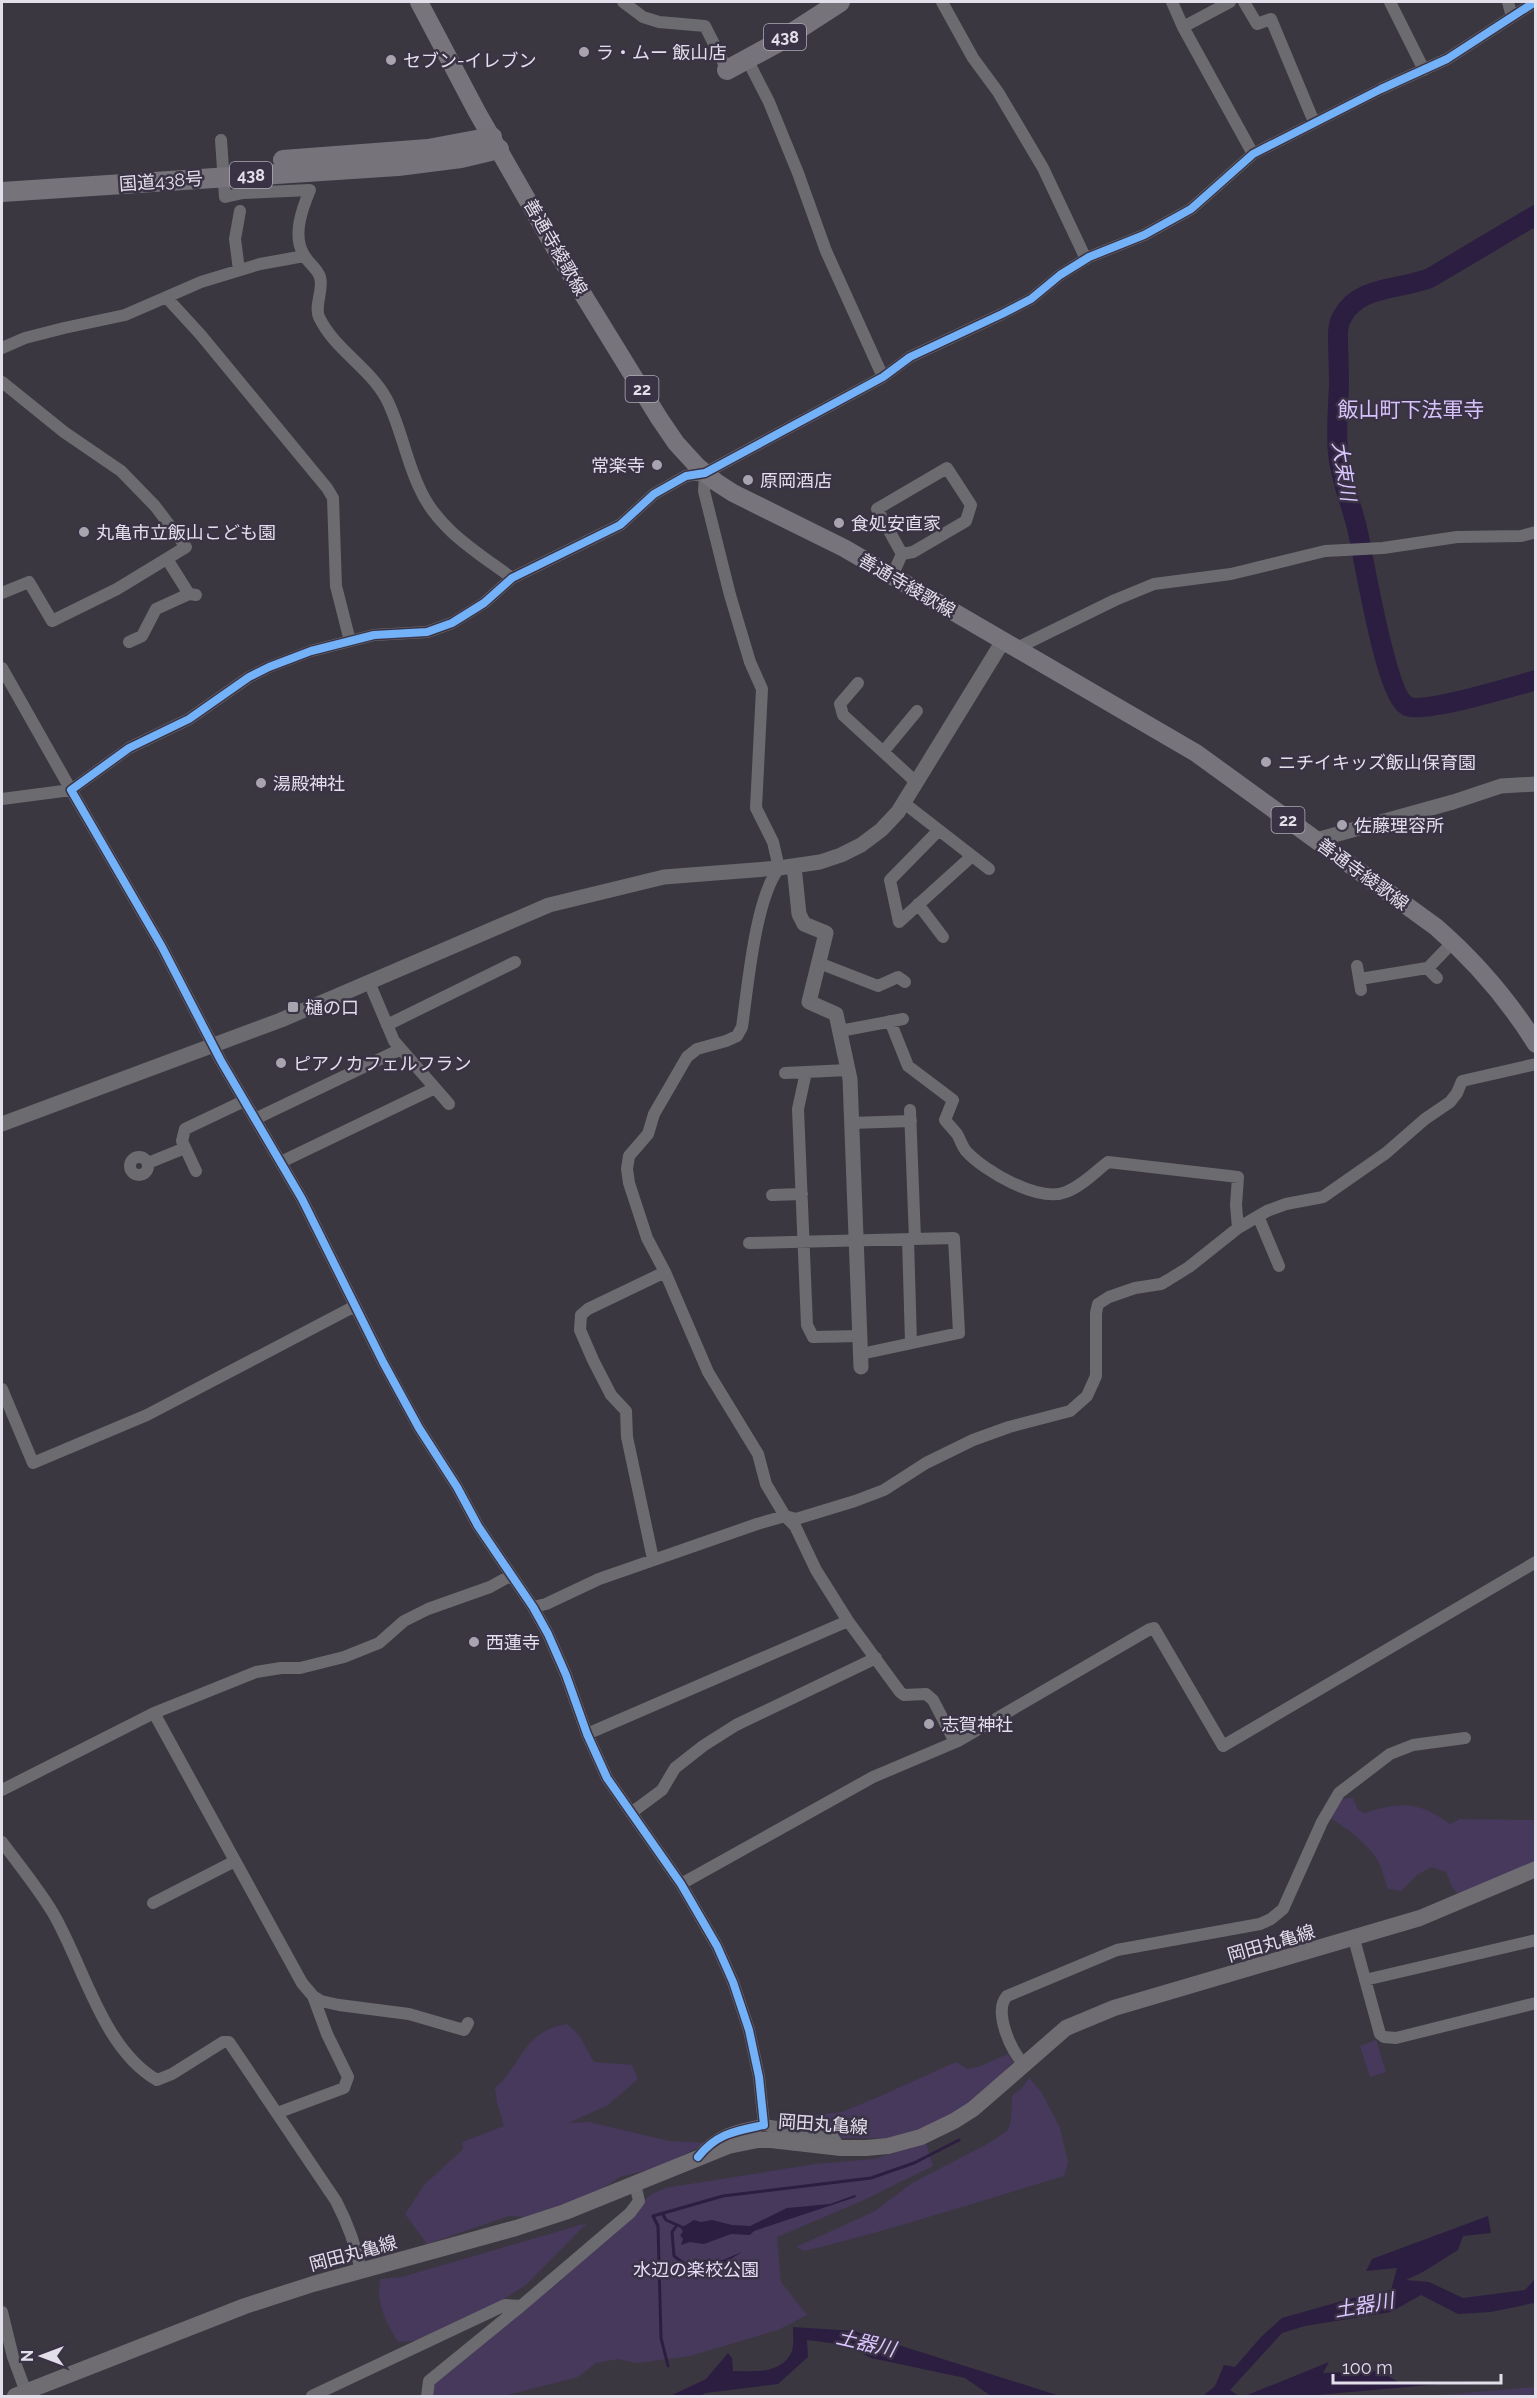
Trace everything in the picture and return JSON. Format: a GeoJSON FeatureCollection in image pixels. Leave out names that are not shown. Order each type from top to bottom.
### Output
{"type":"FeatureCollection","features":[{"type":"Feature","properties":{"kind":"highway","name":"438"},"geometry":{"type":"LineString","coordinates":[[727,70],[775,44],[840,2]]}},
{"type":"Feature","properties":{"kind":"highway","name":"国道438号"},"geometry":{"type":"LineString","coordinates":[[2,178],[398,166],[461,158],[495,143]]}},
{"type":"Feature","properties":{"kind":"highway","name":"国道438号"},"geometry":{"type":"LineString","coordinates":[[2,192],[222,171]]}},
{"type":"Feature","properties":{"kind":"main road","name":"善通寺綾歌線"},"geometry":{"type":"LineString","coordinates":[[419,2],[560,258],[659,418],[676,443],[705,473],[734,493],[844,548],[1196,753],[1436,927],[1497,988],[1536,1044]]}},
{"type":"Feature","properties":{"kind":"main road","name":"岡田丸亀線"},"geometry":{"type":"LineString","coordinates":[[20,2394],[245,2306],[565,2212],[728,2146],[758,2140],[835,2148],[888,2146],[933,2132],[973,2109],[1066,2028],[1114,2008],[1420,1918],[1536,1869]]}},
{"type":"Feature","properties":{"kind":"street"},"geometry":{"type":"LineString","coordinates":[[622,2],[643,17],[659,22],[705,26],[727,70]]}},
{"type":"Feature","properties":{"kind":"street"},"geometry":{"type":"LineString","coordinates":[[942,2],[973,58],[998,92],[1043,168],[1086,259]]}},
{"type":"Feature","properties":{"kind":"street"},"geometry":{"type":"LineString","coordinates":[[1172,2],[1183,27],[1253,154]]}},
{"type":"Feature","properties":{"kind":"street"},"geometry":{"type":"LineString","coordinates":[[1183,27],[1230,2]]}},
{"type":"Feature","properties":{"kind":"street"},"geometry":{"type":"LineString","coordinates":[[1244,2],[1257,24],[1271,19],[1314,122]]}},
{"type":"Feature","properties":{"kind":"street"},"geometry":{"type":"LineString","coordinates":[[1390,2],[1424,70]]}},
{"type":"Feature","properties":{"kind":"street"},"geometry":{"type":"LineString","coordinates":[[1508,2],[1512,17]]}},
{"type":"Feature","properties":{"kind":"street"},"geometry":{"type":"LineString","coordinates":[[2,799],[71,790],[129,748],[189,719],[249,677],[291,657],[374,635],[438,630],[468,614],[512,578],[620,525],[654,494],[686,476],[705,473],[883,377],[910,357],[1031,299],[1060,275],[1086,259],[1144,235],[1191,208],[1253,154],[1381,89],[1447,59],[1535,2]]}},
{"type":"Feature","properties":{"kind":"street"},"geometry":{"type":"LineString","coordinates":[[747,59],[769,102],[826,251],[883,377]]}},
{"type":"Feature","properties":{"kind":"street"},"geometry":{"type":"LineString","coordinates":[[221,140],[225,197],[243,193],[310,190],[300,221],[298,242],[304,256],[321,279],[317,315],[386,398],[419,490],[438,518],[462,543],[512,578]]}},
{"type":"Feature","properties":{"kind":"street"},"geometry":{"type":"LineString","coordinates":[[239,270],[235,239],[240,211]]}},
{"type":"Feature","properties":{"kind":"street"},"geometry":{"type":"LineString","coordinates":[[2,348],[25,338],[125,315],[239,270],[304,256]]}},
{"type":"Feature","properties":{"kind":"street"},"geometry":{"type":"LineString","coordinates":[[166,297],[200,333],[333,498],[336,586],[350,641]]}},
{"type":"Feature","properties":{"kind":"street"},"geometry":{"type":"LineString","coordinates":[[2,382],[64,432],[121,471],[155,506],[186,547],[117,589],[52,621],[29,582],[2,593]]}},
{"type":"Feature","properties":{"kind":"street"},"geometry":{"type":"LineString","coordinates":[[947,468],[971,505],[966,521],[913,552],[902,554],[877,509],[947,468]]}},
{"type":"Feature","properties":{"kind":"street"},"geometry":{"type":"LineString","coordinates":[[705,473],[704,491],[730,595],[750,662],[762,689],[756,808],[786,867],[804,924],[826,933],[809,1002],[836,1014],[848,1070],[851,1123],[856,1241],[860,1336],[861,1361],[912,1343],[959,1333],[954,1238],[856,1241],[749,1243]]}},
{"type":"Feature","properties":{"kind":"street"},"geometry":{"type":"LineString","coordinates":[[2,1124],[281,1020],[549,905],[664,877],[786,867],[841,855],[861,845],[881,830],[904,803],[1010,645],[1154,584],[1231,574],[1324,551],[1361,549],[1457,537],[1521,536],[1536,532]]}},
{"type":"Feature","properties":{"kind":"street"},"geometry":{"type":"LineString","coordinates":[[892,576],[902,554]]}},
{"type":"Feature","properties":{"kind":"street"},"geometry":{"type":"LineString","coordinates":[[129,642],[142,636],[156,609],[192,594],[167,559]]}},
{"type":"Feature","properties":{"kind":"street"},"geometry":{"type":"LineString","coordinates":[[2,668],[162,947],[213,1046],[323,1238],[355,1306],[419,1428],[510,1576],[533,1607],[566,1675],[587,1734],[607,1778],[681,1884],[717,1946],[734,1982],[749,2030],[759,2077],[765,2125]]}},
{"type":"Feature","properties":{"kind":"street"},"geometry":{"type":"LineString","coordinates":[[858,682],[840,704],[843,716],[917,783]]}},
{"type":"Feature","properties":{"kind":"street"},"geometry":{"type":"LineString","coordinates":[[883,752],[917,711]]}},
{"type":"Feature","properties":{"kind":"street"},"geometry":{"type":"LineString","coordinates":[[1316,840],[1501,786],[1536,784]]}},
{"type":"Feature","properties":{"kind":"street"},"geometry":{"type":"LineString","coordinates":[[904,803],[989,869]]}},
{"type":"Feature","properties":{"kind":"street"},"geometry":{"type":"LineString","coordinates":[[939,830],[890,880],[899,922],[972,856]]}},
{"type":"Feature","properties":{"kind":"street"},"geometry":{"type":"LineString","coordinates":[[786,867],[771,878],[758,927],[742,1027],[737,1036],[697,1049],[687,1057],[654,1114],[648,1134],[629,1156],[627,1169],[634,1202],[646,1238],[665,1272],[708,1372],[758,1454],[766,1484],[785,1516],[795,1526],[816,1570],[848,1621],[900,1692],[904,1695],[926,1694],[933,1700],[955,1742]]}},
{"type":"Feature","properties":{"kind":"street"},"geometry":{"type":"LineString","coordinates":[[918,904],[943,937]]}},
{"type":"Feature","properties":{"kind":"street"},"geometry":{"type":"LineString","coordinates":[[1357,966],[1360,985],[1427,969],[1453,942]]}},
{"type":"Feature","properties":{"kind":"street"},"geometry":{"type":"LineString","coordinates":[[387,1025],[515,962]]}},
{"type":"Feature","properties":{"kind":"street"},"geometry":{"type":"LineString","coordinates":[[819,963],[878,986],[898,978],[905,982]]}},
{"type":"Feature","properties":{"kind":"street"},"geometry":{"type":"LineString","coordinates":[[1427,969],[1437,978]]}},
{"type":"Feature","properties":{"kind":"street"},"geometry":{"type":"LineString","coordinates":[[369,981],[394,1041],[449,1104]]}},
{"type":"Feature","properties":{"kind":"street"},"geometry":{"type":"LineString","coordinates":[[840,1031],[903,1019]]}},
{"type":"Feature","properties":{"kind":"street"},"geometry":{"type":"LineString","coordinates":[[890,1021],[908,1066],[953,1101],[945,1120],[958,1135],[976,1165],[1019,1191],[1043,1194],[1065,1193],[1108,1161],[1123,1168],[1174,1174],[1239,1172],[1236,1205],[1238,1228]]}},
{"type":"Feature","properties":{"kind":"street"},"geometry":{"type":"LineString","coordinates":[[255,1119],[401,1049]]}},
{"type":"Feature","properties":{"kind":"street"},"geometry":{"type":"LineString","coordinates":[[533,1607],[546,1604],[599,1578],[653,1559],[785,1516],[796,1519],[855,1501],[884,1490],[926,1463],[973,1440],[1009,1427],[1070,1411],[1087,1396],[1096,1376],[1095,1313],[1098,1304],[1109,1297],[1135,1288],[1161,1284],[1189,1267],[1238,1228],[1258,1216],[1286,1204],[1323,1197],[1386,1154],[1425,1119],[1450,1102],[1462,1081],[1536,1064]]}},
{"type":"Feature","properties":{"kind":"street"},"geometry":{"type":"LineString","coordinates":[[785,1073],[848,1070]]}},
{"type":"Feature","properties":{"kind":"street"},"geometry":{"type":"LineString","coordinates":[[806,1072],[798,1109],[807,1325],[813,1338],[860,1336]]}},
{"type":"Feature","properties":{"kind":"street"},"geometry":{"type":"LineString","coordinates":[[280,1162],[435,1088]]}},
{"type":"Feature","properties":{"kind":"street"},"geometry":{"type":"LineString","coordinates":[[196,1171],[182,1141],[185,1129],[244,1101]]}},
{"type":"Feature","properties":{"kind":"street"},"geometry":{"type":"LineString","coordinates":[[851,1123],[911,1115],[912,1343]]}},
{"type":"Feature","properties":{"kind":"street"},"geometry":{"type":"LineString","coordinates":[[148,1163],[185,1148]]}},
{"type":"Feature","properties":{"kind":"street"},"geometry":{"type":"LineString","coordinates":[[772,1195],[802,1194]]}},
{"type":"Feature","properties":{"kind":"street"},"geometry":{"type":"LineString","coordinates":[[1258,1216],[1279,1266]]}},
{"type":"Feature","properties":{"kind":"street"},"geometry":{"type":"LineString","coordinates":[[653,1559],[627,1437],[626,1411],[611,1395],[580,1330],[581,1315],[588,1309],[665,1272]]}},
{"type":"Feature","properties":{"kind":"street"},"geometry":{"type":"LineString","coordinates":[[2,1389],[33,1463],[147,1415],[355,1306]]}},
{"type":"Feature","properties":{"kind":"street"},"geometry":{"type":"LineString","coordinates":[[681,1884],[873,1777],[955,1742],[1154,1628],[1223,1746],[1536,1562]]}},
{"type":"Feature","properties":{"kind":"street"},"geometry":{"type":"LineString","coordinates":[[2,1790],[154,1713],[256,1672],[300,1668],[344,1657],[379,1643],[404,1621],[428,1609],[490,1587],[510,1576]]}},
{"type":"Feature","properties":{"kind":"street"},"geometry":{"type":"LineString","coordinates":[[587,1734],[848,1621]]}},
{"type":"Feature","properties":{"kind":"street"},"geometry":{"type":"LineString","coordinates":[[631,1813],[662,1790],[675,1768],[720,1735],[748,1718],[876,1658]]}},
{"type":"Feature","properties":{"kind":"street"},"geometry":{"type":"LineString","coordinates":[[154,1713],[303,1983],[313,1996],[327,2034],[348,2077],[344,2088],[277,2113]]}},
{"type":"Feature","properties":{"kind":"street"},"geometry":{"type":"LineString","coordinates":[[1025,2065],[1016,2056],[1003,2025],[1002,2000],[1006,1996],[1118,1950],[1260,1924],[1271,1919],[1283,1909],[1322,1822],[1339,1793],[1390,1755],[1413,1745],[1465,1737]]}},
{"type":"Feature","properties":{"kind":"street"},"geometry":{"type":"LineString","coordinates":[[2,1842],[53,1914],[119,2044],[142,2071],[157,2080],[223,2042],[229,2042],[340,2208],[356,2245],[361,2271]]}},
{"type":"Feature","properties":{"kind":"street"},"geometry":{"type":"LineString","coordinates":[[153,1903],[235,1861]]}},
{"type":"Feature","properties":{"kind":"street"},"geometry":{"type":"LineString","coordinates":[[1354,1939],[1380,2034],[1384,2037],[1396,2038],[1536,2003]]}},
{"type":"Feature","properties":{"kind":"street"},"geometry":{"type":"LineString","coordinates":[[1365,1980],[1536,1940]]}},
{"type":"Feature","properties":{"kind":"street"},"geometry":{"type":"LineString","coordinates":[[313,1996],[321,2001],[339,2005],[409,2014],[464,2030],[468,2023]]}},
{"type":"Feature","properties":{"kind":"street"},"geometry":{"type":"LineString","coordinates":[[698,2157],[711,2142],[732,2132],[765,2125],[832,2136],[836,2142],[835,2148]]}},
{"type":"Feature","properties":{"kind":"street"},"geometry":{"type":"LineString","coordinates":[[427,2397],[429,2381],[630,2213],[639,2201],[635,2184]]}},
{"type":"Feature","properties":{"kind":"street"},"geometry":{"type":"LineString","coordinates":[[312,2397],[505,2305],[521,2306]]}},
{"type":"Feature","properties":{"kind":"street"},"geometry":{"type":"LineString","coordinates":[[2,2312],[20,2394]]}},
{"type":"Feature","properties":{"kind":"green space"},"geometry":{"type":"Polygon","coordinates":[[[1353,1798],[1358,1810],[1364,1813],[1408,1805],[1428,1811],[1450,1824],[1460,1819],[1535,1820],[1535,1864],[1457,1893],[1446,1872],[1431,1867],[1417,1875],[1401,1891],[1388,1889],[1380,1865],[1367,1846],[1354,1834],[1326,1816],[1337,1799],[1353,1798]]]}},
{"type":"Feature","properties":{"kind":"green space"},"geometry":{"type":"Polygon","coordinates":[[[567,2024],[579,2035],[594,2062],[632,2065],[638,2079],[608,2105],[568,2123],[589,2122],[669,2141],[707,2143],[659,2167],[620,2177],[589,2197],[527,2217],[509,2216],[427,2244],[405,2214],[424,2185],[463,2149],[462,2142],[504,2126],[495,2088],[532,2041],[552,2028],[567,2024]]]}},
{"type":"Feature","properties":{"kind":"green space"},"geometry":{"type":"Polygon","coordinates":[[[1376,2040],[1386,2072],[1370,2077],[1360,2046],[1376,2040]]]}},
{"type":"Feature","properties":{"kind":"green space"},"geometry":{"type":"Polygon","coordinates":[[[1008,2054],[1013,2062],[978,2099],[935,2128],[897,2138],[825,2138],[794,2126],[805,2123],[815,2115],[842,2112],[956,2062],[967,2069],[978,2067],[1008,2054]]]}},
{"type":"Feature","properties":{"kind":"green space"},"geometry":{"type":"Polygon","coordinates":[[[1029,2078],[1042,2093],[1060,2128],[1068,2162],[1064,2176],[837,2243],[804,2251],[796,2247],[875,2211],[912,2183],[989,2143],[1008,2130],[1011,2120],[1012,2096],[1029,2078]]]}},
{"type":"Feature","properties":{"kind":"green space","name":"水辺の楽校公園"},"geometry":{"type":"Polygon","coordinates":[[[926,2143],[933,2166],[862,2201],[777,2237],[781,2282],[807,2315],[778,2330],[690,2356],[637,2363],[618,2359],[596,2363],[578,2377],[503,2396],[429,2396],[430,2383],[652,2194],[665,2188],[815,2164],[874,2159],[926,2143]]]}},
{"type":"Feature","properties":{"kind":"green space"},"geometry":{"type":"Polygon","coordinates":[[[587,2223],[526,2285],[488,2309],[429,2340],[398,2342],[383,2312],[379,2296],[380,2279],[402,2277],[587,2223]]]}},
{"type":"Feature","properties":{"kind":"green space"},"geometry":{"type":"Polygon","coordinates":[[[1535,2387],[1535,2396],[1428,2396],[1535,2387]]]}},
{"type":"Feature","properties":{"kind":"water"},"geometry":{"type":"Polygon","coordinates":[[[855,2195],[856,2197],[754,2231],[750,2235],[731,2234],[704,2244],[690,2242],[681,2245],[683,2239],[680,2235],[683,2232],[681,2228],[694,2220],[701,2222],[712,2220],[732,2225],[750,2226],[787,2208],[830,2204],[855,2195]]]}},
{"type":"Feature","properties":{"kind":"water","name":"土器川"},"geometry":{"type":"Polygon","coordinates":[[[1488,2216],[1491,2233],[1463,2236],[1458,2250],[1406,2280],[1429,2282],[1463,2298],[1525,2290],[1535,2279],[1534,2303],[1491,2312],[1458,2314],[1421,2295],[1391,2312],[1305,2326],[1282,2333],[1230,2390],[1239,2396],[1203,2396],[1215,2386],[1224,2365],[1235,2367],[1261,2337],[1282,2318],[1391,2290],[1397,2268],[1366,2271],[1372,2259],[1488,2216]]]}},
{"type":"Feature","properties":{"kind":"water"},"geometry":{"type":"Polygon","coordinates":[[[742,2252],[710,2272],[697,2275],[688,2269],[691,2263],[700,2260],[723,2260],[742,2252]]]}},
{"type":"Feature","properties":{"kind":"water","name":"土器川"},"geometry":{"type":"Polygon","coordinates":[[[793,2327],[854,2331],[1060,2396],[991,2396],[965,2378],[871,2358],[846,2345],[807,2340],[808,2357],[778,2384],[706,2393],[700,2396],[670,2396],[706,2379],[728,2353],[732,2358],[733,2371],[758,2371],[774,2368],[787,2359],[792,2351],[793,2327]]]}},
{"type":"Feature","properties":{"kind":"water"},"geometry":{"type":"Polygon","coordinates":[[[1329,2362],[1323,2373],[1380,2371],[1398,2382],[1474,2381],[1306,2396],[1245,2396],[1329,2362]]]}},
{"type":"Feature","properties":{"kind":"waterway","name":"大束川"},"geometry":{"type":"LineString","coordinates":[[1536,215],[1430,278],[1369,294],[1349,307],[1339,323],[1338,330],[1337,436],[1341,472],[1357,528],[1383,652],[1399,696],[1407,706],[1449,703],[1536,680]]}},
{"type":"Feature","properties":{"kind":"waterway"},"geometry":{"type":"LineString","coordinates":[[668,2366],[661,2338],[658,2226],[653,2216],[723,2196],[871,2178],[914,2163],[959,2140]]}},
{"type":"Feature","properties":{"kind":"waterway"},"geometry":{"type":"LineString","coordinates":[[662,2213],[666,2220],[684,2228]]}},
{"type":"Feature","properties":{"kind":"waterway"},"geometry":{"type":"LineString","coordinates":[[677,2225],[672,2232],[674,2256],[690,2268]]}},
{"type":"Feature","properties":{"kind":"cycle path"},"geometry":{"type":"LineString","coordinates":[[698,2157],[712,2143],[728,2134],[764,2125],[759,2077],[749,2030],[733,1982],[717,1946],[681,1884],[607,1778],[587,1734],[566,1675],[548,1634],[533,1607],[478,1526],[457,1487],[419,1428],[383,1362],[302,1199],[221,1061],[162,947],[71,790],[129,748],[189,719],[249,677],[269,667],[311,651],[374,635],[427,632],[452,623],[484,603],[512,578],[620,525],[654,494],[686,476],[705,473],[883,377],[910,357],[1031,299],[1060,275],[1089,257],[1144,235],[1191,209],[1253,154],[1381,89],[1447,59],[1535,2]]}},
{"type":"Feature","properties":{"kind":"place","name":"ラ・ムー 飯山店"},"geometry":{"type":"Point","coordinates":[584,52]}},
{"type":"Feature","properties":{"kind":"place","name":"セブン-イレブン"},"geometry":{"type":"Point","coordinates":[391,60]}},
{"type":"Feature","properties":{"kind":"place","name":"常楽寺"},"geometry":{"type":"Point","coordinates":[657,465]}},
{"type":"Feature","properties":{"kind":"place","name":"原岡酒店"},"geometry":{"type":"Point","coordinates":[748,480]}},
{"type":"Feature","properties":{"kind":"place","name":"食処安直家"},"geometry":{"type":"Point","coordinates":[839,523]}},
{"type":"Feature","properties":{"kind":"place","name":"丸亀市立飯山こども園"},"geometry":{"type":"Point","coordinates":[84,532]}},
{"type":"Feature","properties":{"kind":"place","name":"ニチイキッズ飯山保育園"},"geometry":{"type":"Point","coordinates":[1266,762]}},
{"type":"Feature","properties":{"kind":"place","name":"湯殿神社"},"geometry":{"type":"Point","coordinates":[261,783]}},
{"type":"Feature","properties":{"kind":"place","name":"佐藤理容所"},"geometry":{"type":"Point","coordinates":[1342,825]}},
{"type":"Feature","properties":{"kind":"place","name":"樋の口"},"geometry":{"type":"Point","coordinates":[293,1007]}},
{"type":"Feature","properties":{"kind":"place","name":"ピアノカフェルフラン"},"geometry":{"type":"Point","coordinates":[281,1063]}},
{"type":"Feature","properties":{"kind":"place","name":"西蓮寺"},"geometry":{"type":"Point","coordinates":[474,1642]}},
{"type":"Feature","properties":{"kind":"place","name":"志賀神社"},"geometry":{"type":"Point","coordinates":[929,1724]}},
{"type":"Feature","properties":{"kind":"district","name":"飯山町下法軍寺"},"geometry":{"type":"Point","coordinates":[1411,409]}}]}
